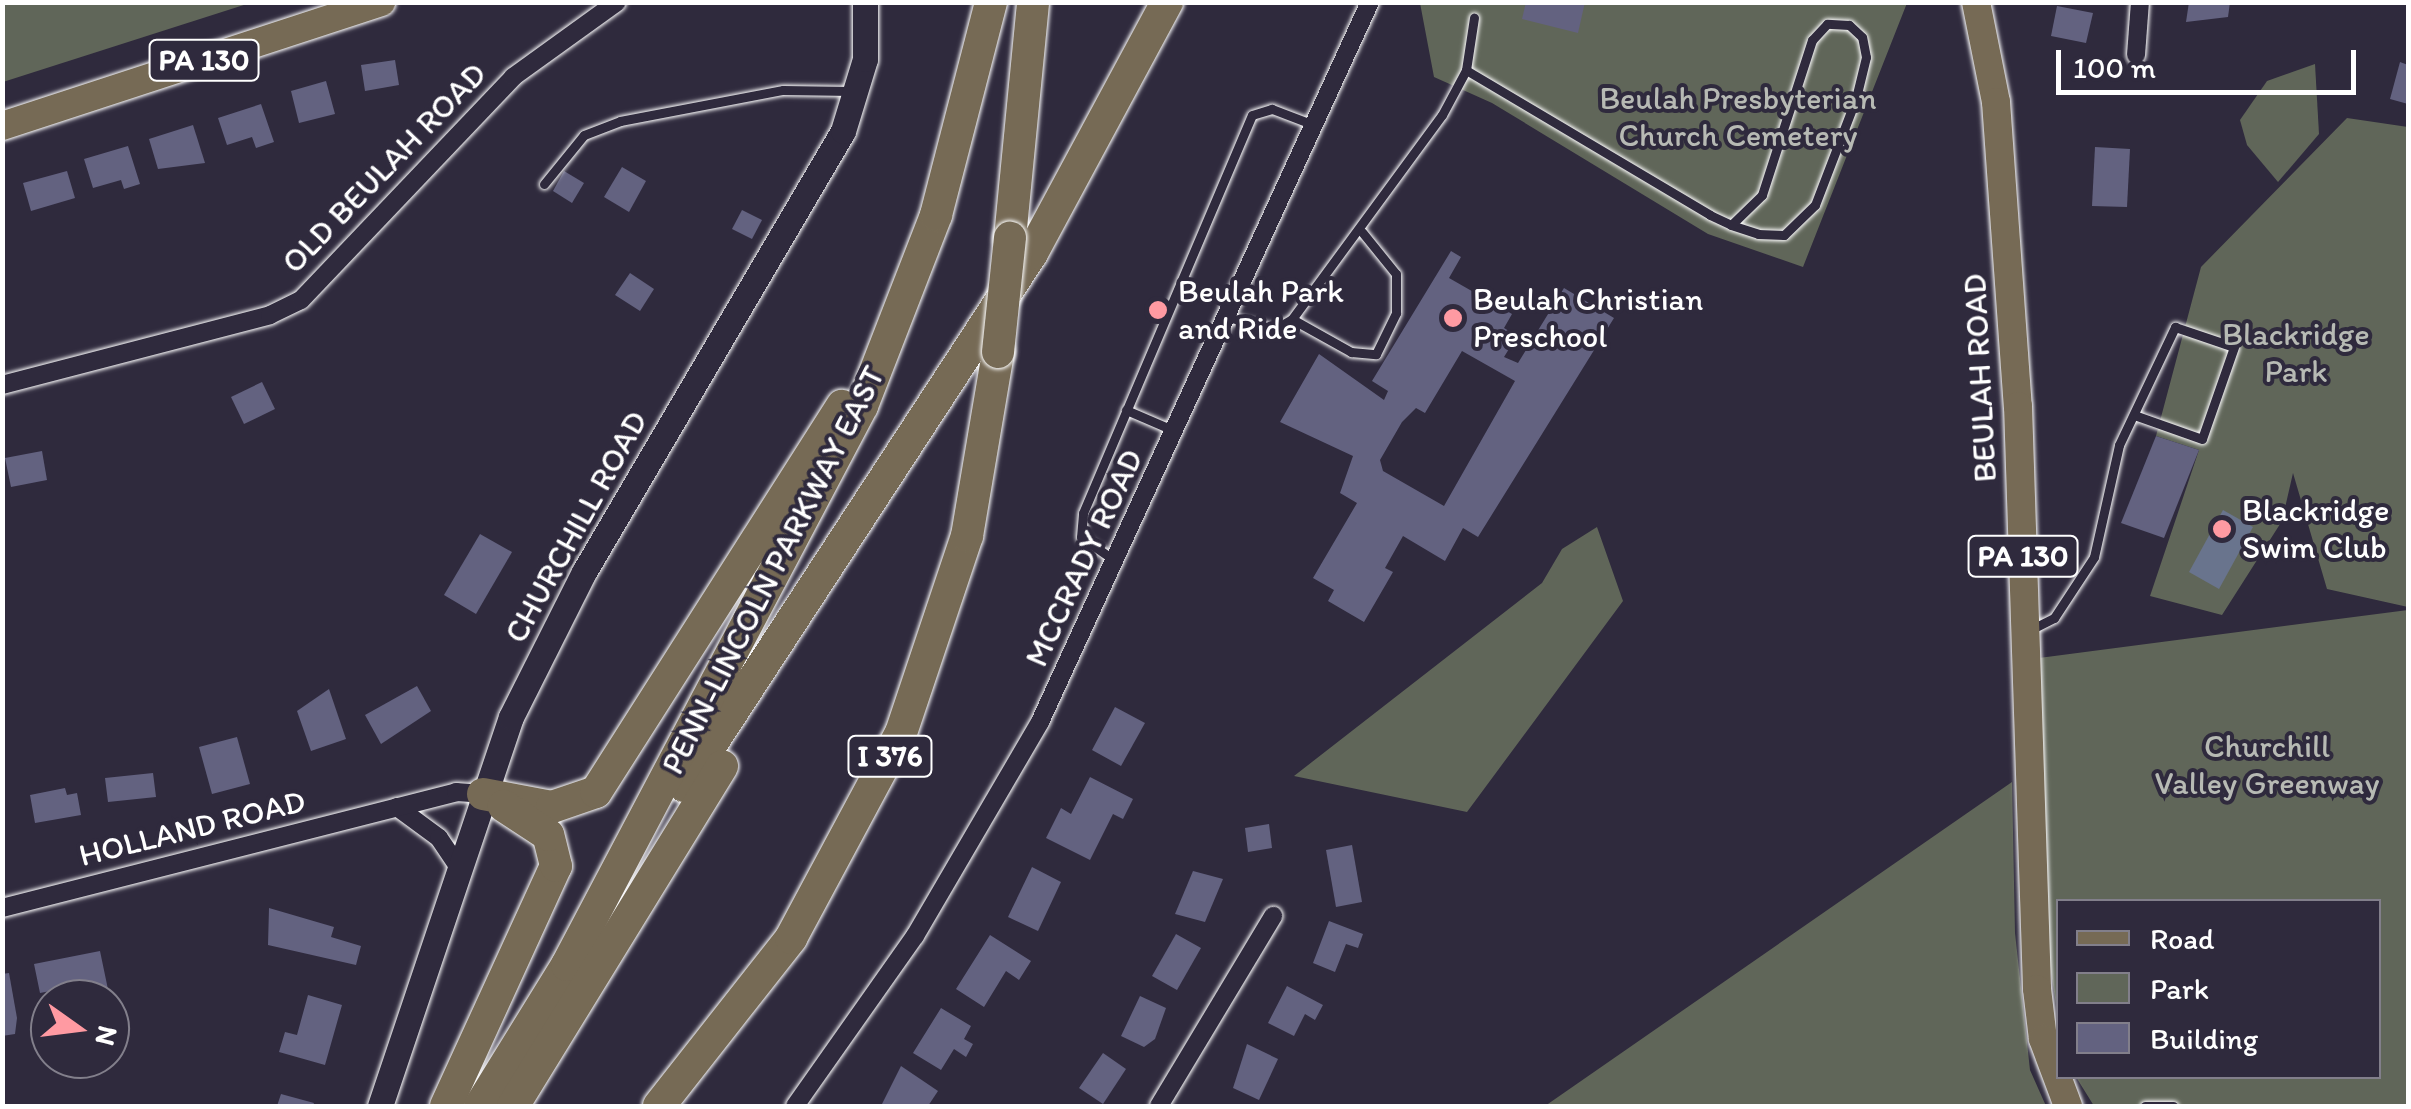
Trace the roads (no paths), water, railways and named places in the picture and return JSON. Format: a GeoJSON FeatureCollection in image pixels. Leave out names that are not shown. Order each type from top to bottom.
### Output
{"type":"FeatureCollection","features":[{"type":"Feature","properties":{"kind":"highway","name":"PENN-LINCOLN PARKWAY EAST"},"geometry":{"type":"LineString","coordinates":[[480,1106],[567,965],[837,458],[901,314],[952,165],[992,2]]}},
{"type":"Feature","properties":{"kind":"highway","name":"I 376"},"geometry":{"type":"LineString","coordinates":[[659,1106],[791,938],[901,733],[967,536],[998,352],[1033,2]]}},
{"type":"Feature","properties":{"kind":"highway"},"geometry":{"type":"LineString","coordinates":[[513,1106],[907,452],[1032,253],[1166,2]]}},
{"type":"Feature","properties":{"kind":"highway"},"geometry":{"type":"LineString","coordinates":[[483,794],[552,807],[596,792],[901,314]]}},
{"type":"Feature","properties":{"kind":"highway"},"geometry":{"type":"LineString","coordinates":[[567,965],[907,452]]}},
{"type":"Feature","properties":{"kind":"highway"},"geometry":{"type":"LineString","coordinates":[[446,1106],[556,866],[548,835],[483,794]]}},
{"type":"Feature","properties":{"kind":"main road","name":"PA 130"},"geometry":{"type":"LineString","coordinates":[[2,126],[382,2]]}},
{"type":"Feature","properties":{"kind":"main road","name":"BEULAH ROAD"},"geometry":{"type":"LineString","coordinates":[[1976,2],[2005,197],[2026,632],[2036,989],[2042,1039],[2056,1075]]}},
{"type":"Feature","properties":{"kind":"main road","name":"BEULAH ROAD"},"geometry":{"type":"LineString","coordinates":[[2058,1079],[2068,1106]]}},
{"type":"Feature","properties":{"kind":"street","name":"OLD BEULAH ROAD"},"geometry":{"type":"LineString","coordinates":[[2,385],[270,315],[301,300],[513,76],[617,2]]}},
{"type":"Feature","properties":{"kind":"street","name":"MCCRADY ROAD"},"geometry":{"type":"LineString","coordinates":[[795,1106],[976,837],[1116,561],[1370,2]]}},
{"type":"Feature","properties":{"kind":"street"},"geometry":{"type":"LineString","coordinates":[[2136,55],[2140,2]]}},
{"type":"Feature","properties":{"kind":"street","name":"CHURCHILL ROAD"},"geometry":{"type":"LineString","coordinates":[[380,1106],[483,794],[554,626],[830,154],[857,92],[867,5]]}},
{"type":"Feature","properties":{"kind":"street","name":"HOLLAND ROAD"},"geometry":{"type":"LineString","coordinates":[[2,908],[456,792],[483,794]]}},
{"type":"Feature","properties":{"kind":"street"},"geometry":{"type":"LineString","coordinates":[[397,807],[439,838],[460,870]]}},
{"type":"Feature","properties":{"kind":"street"},"geometry":{"type":"LineString","coordinates":[[1159,1106],[1273,916]]}},
{"type":"Feature","properties":{"kind":"lane"},"geometry":{"type":"LineString","coordinates":[[1227,317],[1275,329],[1292,318],[1362,232],[1466,70],[1474,18]]}},
{"type":"Feature","properties":{"kind":"lane"},"geometry":{"type":"LineString","coordinates":[[1466,70],[1732,225],[1784,235],[1814,205],[1866,57],[1862,37],[1849,25],[1827,24],[1812,40],[1762,195],[1732,225]]}},
{"type":"Feature","properties":{"kind":"lane"},"geometry":{"type":"LineString","coordinates":[[544,184],[584,136],[620,120],[783,90],[857,92]]}},
{"type":"Feature","properties":{"kind":"lane"},"geometry":{"type":"LineString","coordinates":[[1116,561],[1081,537],[1082,513],[1252,115],[1272,109],[1314,125]]}},
{"type":"Feature","properties":{"kind":"lane"},"geometry":{"type":"LineString","coordinates":[[1292,318],[1351,352],[1376,354],[1396,312],[1396,274],[1362,232]]}},
{"type":"Feature","properties":{"kind":"lane"},"geometry":{"type":"LineString","coordinates":[[2026,632],[2054,618],[2077,590],[2106,516],[2119,444],[2137,416],[2175,326],[2234,348],[2202,439],[2137,416]]}},
{"type":"Feature","properties":{"kind":"lane"},"geometry":{"type":"LineString","coordinates":[[1126,410],[1176,431]]}},
{"type":"Feature","properties":{"kind":"lane"},"geometry":{"type":"LineString","coordinates":[[2145,1106],[2172,1106]]}},
{"type":"Feature","properties":{"kind":"water"},"geometry":{"type":"Polygon","coordinates":[[[2223,510],[2253,527],[2219,589],[2189,572],[2223,510]]]}},
{"type":"Feature","properties":{"kind":"place","name":"Beulah Park and Ride"},"geometry":{"type":"Point","coordinates":[1158,310]}},
{"type":"Feature","properties":{"kind":"place","name":"Beulah Christian Preschool"},"geometry":{"type":"Point","coordinates":[1453,318]}},
{"type":"Feature","properties":{"kind":"place","name":"Blackridge Swim Club"},"geometry":{"type":"Point","coordinates":[2222,529]}},
{"type":"Feature","properties":{"kind":"park label","name":"Beulah Presbyterian Church Cemetery"},"geometry":{"type":"Point","coordinates":[1738,118]}},
{"type":"Feature","properties":{"kind":"park label","name":"Blackridge Park"},"geometry":{"type":"Point","coordinates":[2296,354]}},
{"type":"Feature","properties":{"kind":"park label","name":"Churchill Valley Greenway"},"geometry":{"type":"Point","coordinates":[2267,766]}}]}
